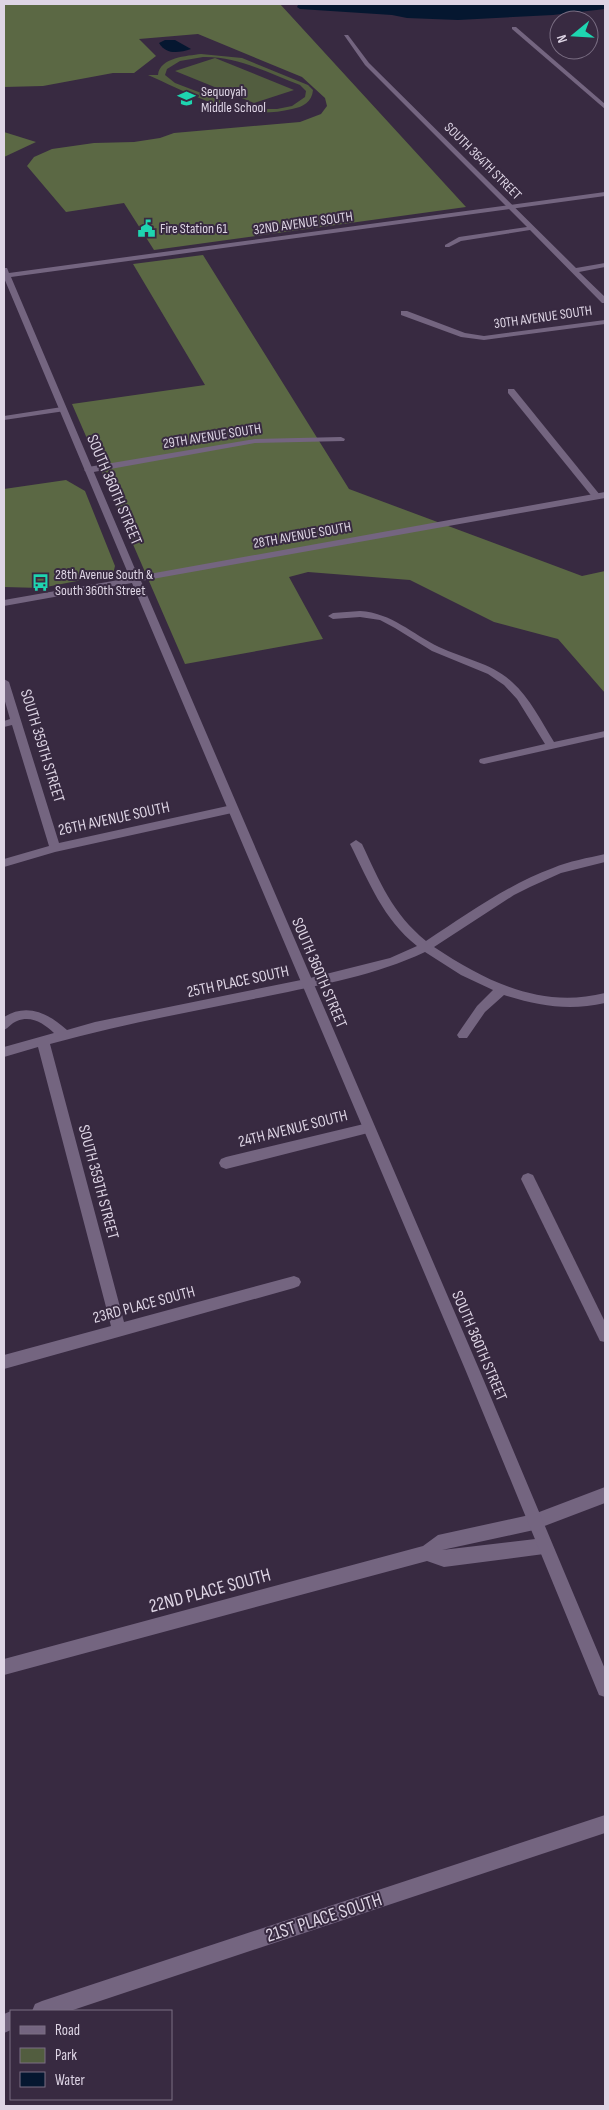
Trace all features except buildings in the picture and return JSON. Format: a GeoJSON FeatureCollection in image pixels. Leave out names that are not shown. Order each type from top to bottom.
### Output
{"type":"FeatureCollection","features":[{"type":"Feature","properties":{"kind":"street"},"geometry":{"type":"LineString","coordinates":[[514,28],[605,107]]}},
{"type":"Feature","properties":{"kind":"street","name":"SOUTH 364TH STREET"},"geometry":{"type":"LineString","coordinates":[[346,36],[367,64],[576,270],[605,301]]}},
{"type":"Feature","properties":{"kind":"street","name":"32ND AVENUE SOUTH"},"geometry":{"type":"LineString","coordinates":[[5,274],[605,194]]}},
{"type":"Feature","properties":{"kind":"street"},"geometry":{"type":"LineString","coordinates":[[447,246],[459,239],[533,228]]}},
{"type":"Feature","properties":{"kind":"street"},"geometry":{"type":"LineString","coordinates":[[576,270],[605,265]]}},
{"type":"Feature","properties":{"kind":"street","name":"SOUTH 360TH STREET"},"geometry":{"type":"LineString","coordinates":[[5,274],[306,984],[468,1360],[605,1689]]}},
{"type":"Feature","properties":{"kind":"street","name":"30TH AVENUE SOUTH"},"geometry":{"type":"LineString","coordinates":[[404,313],[464,335],[484,338],[605,322]]}},
{"type":"Feature","properties":{"kind":"street"},"geometry":{"type":"LineString","coordinates":[[511,391],[601,496]]}},
{"type":"Feature","properties":{"kind":"street"},"geometry":{"type":"LineString","coordinates":[[4,418],[62,409]]}},
{"type":"Feature","properties":{"kind":"street","name":"29TH AVENUE SOUTH"},"geometry":{"type":"LineString","coordinates":[[88,470],[255,441],[342,438]]}},
{"type":"Feature","properties":{"kind":"street","name":"28TH AVENUE SOUTH"},"geometry":{"type":"LineString","coordinates":[[4,603],[601,496]]}},
{"type":"Feature","properties":{"kind":"street"},"geometry":{"type":"LineString","coordinates":[[333,616],[364,614],[388,620],[435,649],[478,665],[497,675],[507,682],[520,697],[551,746]]}},
{"type":"Feature","properties":{"kind":"street","name":"SOUTH 359TH STREET"},"geometry":{"type":"LineString","coordinates":[[4,682],[55,848]]}},
{"type":"Feature","properties":{"kind":"street"},"geometry":{"type":"LineString","coordinates":[[4,724],[16,721]]}},
{"type":"Feature","properties":{"kind":"street"},"geometry":{"type":"LineString","coordinates":[[484,761],[605,734]]}},
{"type":"Feature","properties":{"kind":"street","name":"26TH AVENUE SOUTH"},"geometry":{"type":"LineString","coordinates":[[4,863],[55,848],[232,809]]}},
{"type":"Feature","properties":{"kind":"street"},"geometry":{"type":"LineString","coordinates":[[356,844],[392,915],[407,931],[462,970],[531,1000],[554,1003],[581,1002],[605,998]]}},
{"type":"Feature","properties":{"kind":"street","name":"25TH PLACE SOUTH"},"geometry":{"type":"LineString","coordinates":[[4,1052],[64,1035],[306,984],[393,962],[427,946],[510,892],[526,884],[558,870],[605,858]]}},
{"type":"Feature","properties":{"kind":"street"},"geometry":{"type":"LineString","coordinates":[[463,1035],[482,1009],[502,989]]}},
{"type":"Feature","properties":{"kind":"street"},"geometry":{"type":"LineString","coordinates":[[4,1025],[11,1018],[30,1014],[49,1021],[64,1035]]}},
{"type":"Feature","properties":{"kind":"street","name":"SOUTH 359TH STREET"},"geometry":{"type":"LineString","coordinates":[[43,1042],[119,1330]]}},
{"type":"Feature","properties":{"kind":"street","name":"24TH AVENUE SOUTH"},"geometry":{"type":"LineString","coordinates":[[226,1163],[368,1128]]}},
{"type":"Feature","properties":{"kind":"street"},"geometry":{"type":"LineString","coordinates":[[528,1179],[605,1336]]}},
{"type":"Feature","properties":{"kind":"street","name":"23RD PLACE SOUTH"},"geometry":{"type":"LineString","coordinates":[[4,1362],[294,1282]]}},
{"type":"Feature","properties":{"kind":"street","name":"22ND PLACE SOUTH"},"geometry":{"type":"LineString","coordinates":[[4,1667],[426,1554],[438,1543],[534,1522],[605,1495]]}},
{"type":"Feature","properties":{"kind":"street","name":"22ND PLACE SOUTH"},"geometry":{"type":"LineString","coordinates":[[426,1554],[444,1559],[544,1546]]}},
{"type":"Feature","properties":{"kind":"street","name":"21ST PLACE SOUTH"},"geometry":{"type":"LineString","coordinates":[[45,2010],[605,1824]]}},
{"type":"Feature","properties":{"kind":"green space","name":"Sequoyah Middle School"},"geometry":{"type":"Polygon","coordinates":[[[4,4],[280,4],[466,207],[154,250],[124,203],[66,212],[27,166],[34,157],[52,149],[94,143],[134,142],[160,138],[174,133],[300,122],[321,114],[327,106],[325,98],[302,77],[198,34],[139,39],[156,56],[134,73],[113,73],[43,86],[4,87],[4,4]]]}},
{"type":"Feature","properties":{"kind":"green space"},"geometry":{"type":"Polygon","coordinates":[[[201,54],[242,58],[308,85],[313,90],[311,98],[296,108],[273,112],[254,112],[218,105],[148,75],[158,75],[164,64],[175,58],[201,54]],[[216,57],[180,61],[167,69],[165,75],[175,83],[243,109],[277,109],[292,106],[305,97],[306,91],[300,85],[240,62],[216,57]]]}},
{"type":"Feature","properties":{"kind":"green space"},"geometry":{"type":"Polygon","coordinates":[[[215,58],[294,90],[254,103],[175,71],[215,58]]]}},
{"type":"Feature","properties":{"kind":"green space"},"geometry":{"type":"Polygon","coordinates":[[[4,132],[36,142],[4,157],[4,132]]]}},
{"type":"Feature","properties":{"kind":"green space"},"geometry":{"type":"Polygon","coordinates":[[[203,255],[349,489],[582,576],[605,571],[605,693],[558,639],[494,622],[410,580],[308,572],[289,577],[323,639],[185,664],[72,404],[205,385],[133,264],[203,255]]]}},
{"type":"Feature","properties":{"kind":"green space"},"geometry":{"type":"Polygon","coordinates":[[[66,480],[85,491],[115,566],[113,574],[41,588],[4,587],[4,489],[66,480]]]}},
{"type":"Feature","properties":{"kind":"water"},"geometry":{"type":"Polygon","coordinates":[[[291,4],[605,4],[605,9],[549,10],[549,15],[458,20],[407,18],[392,15],[300,9],[297,7],[298,5],[291,4]]]}},
{"type":"Feature","properties":{"kind":"water"},"geometry":{"type":"Polygon","coordinates":[[[165,40],[175,40],[191,49],[177,52],[165,50],[159,43],[165,40]]]}},
{"type":"Feature","properties":{"kind":"place","name":"Sequoyah Middle School"},"geometry":{"type":"Point","coordinates":[187,99]}},
{"type":"Feature","properties":{"kind":"place","name":"Fire Station 61"},"geometry":{"type":"Point","coordinates":[146,228]}},
{"type":"Feature","properties":{"kind":"place","name":"28th Avenue South & South 360th Street"},"geometry":{"type":"Point","coordinates":[41,582]}}]}
